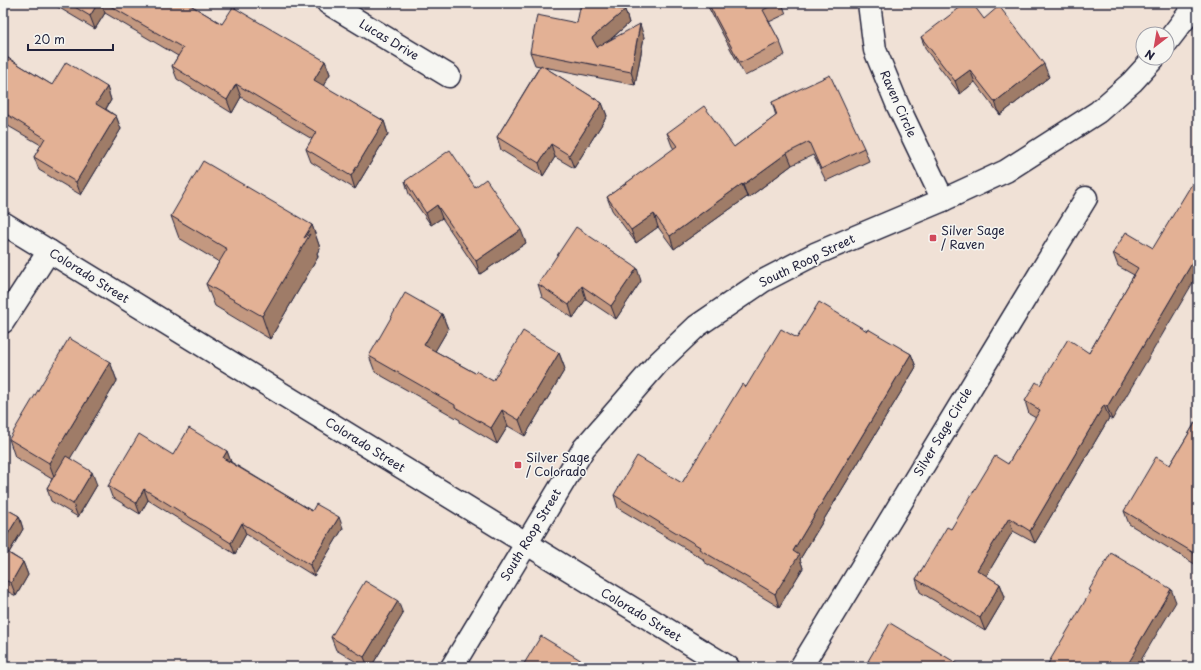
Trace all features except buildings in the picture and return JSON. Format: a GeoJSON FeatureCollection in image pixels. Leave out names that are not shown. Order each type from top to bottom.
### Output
{"type":"FeatureCollection","features":[{"type":"Feature","properties":{"kind":"street","name":"Lucas Drive"},"geometry":{"type":"LineString","coordinates":[[328,3],[449,76]]}},
{"type":"Feature","properties":{"kind":"street","name":"Raven Circle"},"geometry":{"type":"LineString","coordinates":[[869,3],[875,50],[898,106],[943,200]]}},
{"type":"Feature","properties":{"kind":"street"},"geometry":{"type":"LineString","coordinates":[[1175,32],[1197,3]]}},
{"type":"Feature","properties":{"kind":"street","name":"South Roop Street"},"geometry":{"type":"LineString","coordinates":[[452,667],[584,448],[658,364],[697,326],[763,281],[815,254],[943,200],[1006,171],[1098,112],[1132,82],[1147,66]]}},
{"type":"Feature","properties":{"kind":"street","name":"Silver Sage Circle"},"geometry":{"type":"LineString","coordinates":[[801,667],[1086,198]]}},
{"type":"Feature","properties":{"kind":"street","name":"Colorado Street"},"geometry":{"type":"LineString","coordinates":[[3,223],[728,667]]}},
{"type":"Feature","properties":{"kind":"street"},"geometry":{"type":"LineString","coordinates":[[3,322],[49,251]]}},
{"type":"Feature","properties":{"kind":"place","name":"Silver Sage / Raven"},"geometry":{"type":"Point","coordinates":[933,238]}},
{"type":"Feature","properties":{"kind":"place","name":"Silver Sage / Colorado"},"geometry":{"type":"Point","coordinates":[518,465]}}]}
